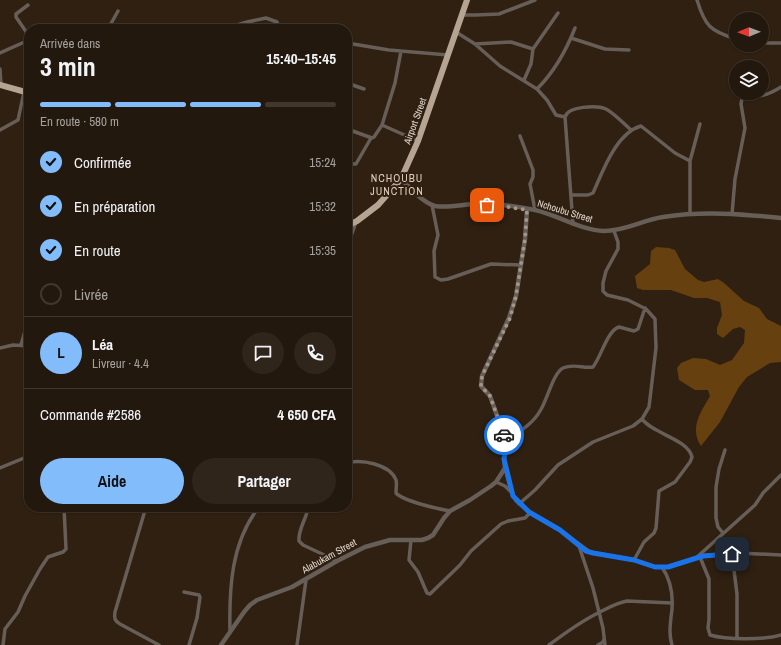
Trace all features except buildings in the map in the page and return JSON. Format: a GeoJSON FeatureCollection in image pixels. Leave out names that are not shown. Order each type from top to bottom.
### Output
{"type":"FeatureCollection","features":[{"type":"Feature","properties":{"kind":"highway","name":"Airport Street"},"geometry":{"type":"LineString","coordinates":[[352,224],[378,205],[401,179],[418,141],[467,0]]}},
{"type":"Feature","properties":{"kind":"highway"},"geometry":{"type":"LineString","coordinates":[[0,85],[24,92]]}},
{"type":"Feature","properties":{"kind":"street"},"geometry":{"type":"LineString","coordinates":[[462,15],[499,14],[536,0]]}},
{"type":"Feature","properties":{"kind":"street"},"geometry":{"type":"LineString","coordinates":[[697,0],[708,25],[720,34],[729,37]]}},
{"type":"Feature","properties":{"kind":"street"},"geometry":{"type":"LineString","coordinates":[[24,28],[16,14],[28,5]]}},
{"type":"Feature","properties":{"kind":"street"},"geometry":{"type":"LineString","coordinates":[[111,24],[118,11]]}},
{"type":"Feature","properties":{"kind":"street"},"geometry":{"type":"LineString","coordinates":[[524,80],[531,64],[533,49],[558,13]]}},
{"type":"Feature","properties":{"kind":"street"},"geometry":{"type":"LineString","coordinates":[[240,24],[266,18],[277,22],[277,24]]}},
{"type":"Feature","properties":{"kind":"street"},"geometry":{"type":"LineString","coordinates":[[537,89],[549,77],[556,66],[575,28]]}},
{"type":"Feature","properties":{"kind":"street"},"geometry":{"type":"LineString","coordinates":[[456,32],[474,44],[500,66],[537,89],[547,100],[556,115],[565,117]]}},
{"type":"Feature","properties":{"kind":"street"},"geometry":{"type":"LineString","coordinates":[[571,38],[605,49],[628,50]]}},
{"type":"Feature","properties":{"kind":"street"},"geometry":{"type":"LineString","coordinates":[[0,53],[24,42]]}},
{"type":"Feature","properties":{"kind":"street"},"geometry":{"type":"LineString","coordinates":[[474,44],[511,42],[533,49]]}},
{"type":"Feature","properties":{"kind":"street"},"geometry":{"type":"LineString","coordinates":[[769,43],[781,42]]}},
{"type":"Feature","properties":{"kind":"street"},"geometry":{"type":"LineString","coordinates":[[352,44],[401,51],[448,55]]}},
{"type":"Feature","properties":{"kind":"street"},"geometry":{"type":"LineString","coordinates":[[352,164],[356,164],[382,125],[395,83],[401,51]]}},
{"type":"Feature","properties":{"kind":"street"},"geometry":{"type":"LineString","coordinates":[[0,69],[0,85]]}},
{"type":"Feature","properties":{"kind":"street"},"geometry":{"type":"LineString","coordinates":[[352,85],[364,89]]}},
{"type":"Feature","properties":{"kind":"street"},"geometry":{"type":"LineString","coordinates":[[732,214],[735,179],[745,128],[741,104],[742,98],[759,97],[771,94],[781,87]]}},
{"type":"Feature","properties":{"kind":"street"},"geometry":{"type":"LineString","coordinates":[[0,130],[18,120],[24,102]]}},
{"type":"Feature","properties":{"kind":"street"},"geometry":{"type":"LineString","coordinates":[[573,224],[565,117],[568,112],[576,108],[605,108],[631,130]]}},
{"type":"Feature","properties":{"kind":"street"},"geometry":{"type":"LineString","coordinates":[[690,214],[690,161],[700,124]]}},
{"type":"Feature","properties":{"kind":"street"},"geometry":{"type":"LineString","coordinates":[[382,125],[418,141]]}},
{"type":"Feature","properties":{"kind":"street"},"geometry":{"type":"LineString","coordinates":[[571,195],[588,195],[592,193],[616,146],[631,130],[643,126],[676,153],[690,161]]}},
{"type":"Feature","properties":{"kind":"street"},"geometry":{"type":"LineString","coordinates":[[352,131],[372,138]]}},
{"type":"Feature","properties":{"kind":"street"},"geometry":{"type":"LineString","coordinates":[[520,136],[533,170],[533,177],[530,184],[535,210]]}},
{"type":"Feature","properties":{"kind":"street"},"geometry":{"type":"LineString","coordinates":[[401,179],[432,205],[438,235],[434,251],[434,264],[437,279],[448,279],[491,264],[521,265]]}},
{"type":"Feature","properties":{"kind":"street","name":"Nchoubu Street"},"geometry":{"type":"LineString","coordinates":[[432,205],[440,207],[472,204],[535,210],[573,224],[592,229],[614,231],[649,220],[690,214],[710,213],[781,218]]}},
{"type":"Feature","properties":{"kind":"street"},"geometry":{"type":"LineString","coordinates":[[527,210],[516,296],[510,318],[482,376],[481,386],[490,396],[506,442],[504,459],[505,468],[513,496],[519,504],[530,513],[560,530],[590,552],[634,560],[655,567],[671,567],[698,558],[732,554],[781,555]]}},
{"type":"Feature","properties":{"kind":"street"},"geometry":{"type":"LineString","coordinates":[[352,234],[357,221]]}},
{"type":"Feature","properties":{"kind":"street"},"geometry":{"type":"LineString","coordinates":[[519,504],[535,490],[558,465],[593,442],[633,426],[642,419],[649,407],[656,348],[655,319],[645,308],[628,300],[607,295],[603,291],[603,282],[606,271],[619,245],[614,231]]}},
{"type":"Feature","properties":{"kind":"street"},"geometry":{"type":"LineString","coordinates":[[506,442],[537,416],[550,393],[556,375],[559,371],[564,368],[578,366],[589,368],[593,367],[599,358],[611,332],[619,327],[634,331],[638,329],[645,308]]}},
{"type":"Feature","properties":{"kind":"street"},"geometry":{"type":"LineString","coordinates":[[21,345],[24,335]]}},
{"type":"Feature","properties":{"kind":"street"},"geometry":{"type":"LineString","coordinates":[[0,348],[24,345]]}},
{"type":"Feature","properties":{"kind":"street"},"geometry":{"type":"LineString","coordinates":[[634,560],[644,542],[654,533],[656,528],[659,491],[674,482],[690,462],[692,457],[688,450],[679,442],[648,426],[642,419]]}},
{"type":"Feature","properties":{"kind":"street"},"geometry":{"type":"LineString","coordinates":[[723,533],[718,526],[716,518],[716,487],[719,469],[725,450]]}},
{"type":"Feature","properties":{"kind":"street"},"geometry":{"type":"LineString","coordinates":[[0,468],[24,458]]}},
{"type":"Feature","properties":{"kind":"street"},"geometry":{"type":"LineString","coordinates":[[352,462],[372,462],[393,474],[397,482],[396,492],[398,495],[411,501],[450,511]]}},
{"type":"Feature","properties":{"kind":"street","name":"Alabukam Street"},"geometry":{"type":"LineString","coordinates":[[222,645],[244,612],[257,600],[306,580],[354,551],[390,540],[425,540],[433,535],[450,511],[470,500],[496,482],[505,468]]}},
{"type":"Feature","properties":{"kind":"street"},"geometry":{"type":"LineString","coordinates":[[698,558],[723,533],[755,505],[763,493],[781,475]]}},
{"type":"Feature","properties":{"kind":"street"},"geometry":{"type":"LineString","coordinates":[[496,482],[505,486],[511,491]]}},
{"type":"Feature","properties":{"kind":"street"},"geometry":{"type":"LineString","coordinates":[[3,645],[5,629],[18,612],[40,568],[48,557],[63,552],[66,549],[64,512]]}},
{"type":"Feature","properties":{"kind":"street"},"geometry":{"type":"LineString","coordinates":[[145,512],[115,612],[115,618],[120,624],[159,645]]}},
{"type":"Feature","properties":{"kind":"street"},"geometry":{"type":"LineString","coordinates":[[230,632],[229,604],[232,573],[239,543],[256,512]]}},
{"type":"Feature","properties":{"kind":"street"},"geometry":{"type":"LineString","coordinates":[[307,512],[300,528],[299,541],[304,545],[337,560]]}},
{"type":"Feature","properties":{"kind":"street"},"geometry":{"type":"LineString","coordinates":[[411,540],[409,560],[418,572],[428,593],[430,594],[460,565],[471,550],[501,524],[508,521],[525,518],[530,513]]}},
{"type":"Feature","properties":{"kind":"street"},"geometry":{"type":"LineString","coordinates":[[579,545],[599,612],[605,645]]}},
{"type":"Feature","properties":{"kind":"street"},"geometry":{"type":"LineString","coordinates":[[732,554],[738,594],[737,638]]}},
{"type":"Feature","properties":{"kind":"street"},"geometry":{"type":"LineString","coordinates":[[698,558],[709,579],[708,632],[710,635],[716,637],[737,638],[773,638],[781,635]]}},
{"type":"Feature","properties":{"kind":"street"},"geometry":{"type":"LineString","coordinates":[[662,567],[670,583],[672,603],[670,636],[672,645]]}},
{"type":"Feature","properties":{"kind":"street"},"geometry":{"type":"LineString","coordinates":[[297,645],[306,580]]}},
{"type":"Feature","properties":{"kind":"street"},"geometry":{"type":"LineString","coordinates":[[184,592],[198,595],[200,597],[197,618],[189,645]]}},
{"type":"Feature","properties":{"kind":"street"},"geometry":{"type":"LineString","coordinates":[[549,645],[582,621],[607,607],[627,601],[672,603]]}},
{"type":"Feature","properties":{"kind":"street"},"geometry":{"type":"LineString","coordinates":[[598,645],[603,642],[604,638]]}},
{"type":"Feature","properties":{"kind":"shaded area"},"geometry":{"type":"Polygon","coordinates":[[[656,247],[675,250],[685,269],[698,280],[704,282],[718,279],[744,301],[759,308],[767,319],[781,326],[781,362],[770,363],[747,377],[739,387],[720,422],[701,446],[696,433],[696,426],[700,414],[710,396],[708,390],[695,390],[679,380],[677,368],[681,363],[693,358],[706,359],[720,365],[732,360],[744,343],[745,330],[740,327],[733,329],[723,338],[717,334],[717,328],[722,315],[720,302],[707,298],[694,298],[671,290],[643,290],[637,288],[635,276],[650,264],[651,251],[656,247]]]}},
{"type":"Feature","properties":{"kind":"way so far"},"geometry":{"type":"LineString","coordinates":[[487,205],[527,210],[525,239],[516,296],[510,318],[482,376],[481,386],[490,396],[504,435]]}},
{"type":"Feature","properties":{"kind":"district","name":"NCHOUBU JUNCTION"},"geometry":{"type":"Point","coordinates":[397,184]}},
{"type":"Feature","properties":{"kind":"route"},"geometry":{"type":"LineString","coordinates":[[504,435],[506,442],[504,459],[505,468],[511,491],[516,501],[529,512],[560,530],[586,551],[634,560],[655,567],[671,567],[703,556],[732,554]]}}]}
